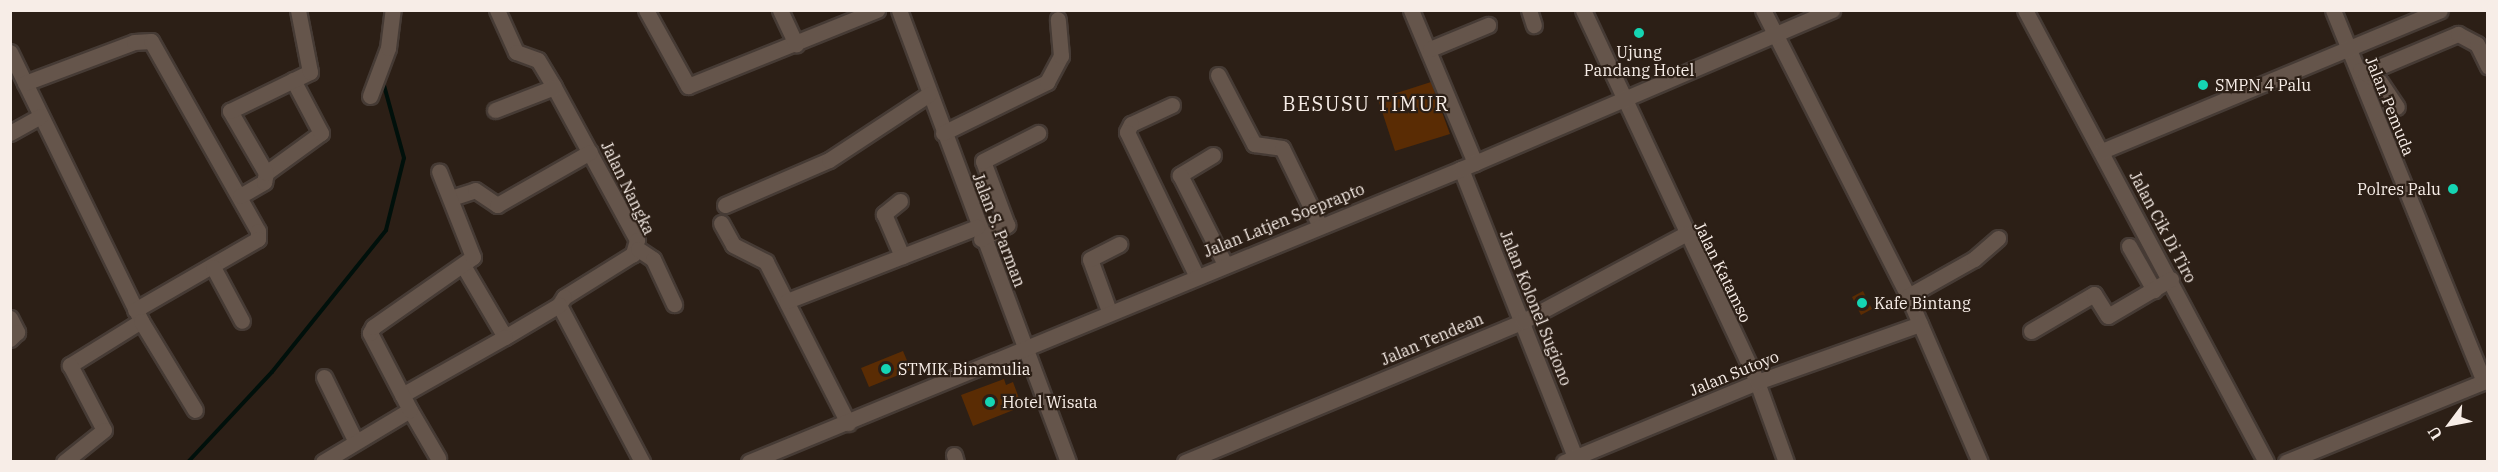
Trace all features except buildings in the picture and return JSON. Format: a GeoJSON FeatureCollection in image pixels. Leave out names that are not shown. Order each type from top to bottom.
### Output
{"type":"FeatureCollection","features":[{"type":"Feature","properties":{"kind":"street"},"geometry":{"type":"LineString","coordinates":[[266,173],[230,111],[311,68],[298,10]]}},
{"type":"Feature","properties":{"kind":"street"},"geometry":{"type":"LineString","coordinates":[[370,96],[388,48],[393,10]]}},
{"type":"Feature","properties":{"kind":"street","name":"Jalan Nangka"},"geometry":{"type":"LineString","coordinates":[[402,395],[559,305],[564,297],[638,249],[590,152],[538,60],[516,52],[496,10]]}},
{"type":"Feature","properties":{"kind":"street"},"geometry":{"type":"LineString","coordinates":[[646,10],[688,86],[877,10]]}},
{"type":"Feature","properties":{"kind":"street"},"geometry":{"type":"LineString","coordinates":[[780,10],[796,44]]}},
{"type":"Feature","properties":{"kind":"street","name":"Jalan S. Parman"},"geometry":{"type":"LineString","coordinates":[[899,10],[979,233],[1026,347],[1068,462]]}},
{"type":"Feature","properties":{"kind":"street","name":"Jalan Kolonel Sugiono"},"geometry":{"type":"LineString","coordinates":[[1411,10],[1430,49],[1468,166],[1572,460]]}},
{"type":"Feature","properties":{"kind":"street","name":"Jalan Katamso"},"geometry":{"type":"LineString","coordinates":[[1583,10],[1621,100],[1757,382],[1786,462]]}},
{"type":"Feature","properties":{"kind":"street"},"geometry":{"type":"LineString","coordinates":[[1763,10],[1908,296],[1980,462]]}},
{"type":"Feature","properties":{"kind":"street","name":"Jalan Latjen Soeprapto"},"geometry":{"type":"LineString","coordinates":[[749,462],[848,423],[1196,275],[1468,166],[1832,10]]}},
{"type":"Feature","properties":{"kind":"street","name":"Jalan Cik Di Tiro"},"geometry":{"type":"LineString","coordinates":[[2025,10],[2171,279],[2266,462]]}},
{"type":"Feature","properties":{"kind":"street","name":"Jalan Pemuda"},"geometry":{"type":"LineString","coordinates":[[2332,10],[2359,70],[2486,381]]}},
{"type":"Feature","properties":{"kind":"street"},"geometry":{"type":"LineString","coordinates":[[2102,152],[2440,10]]}},
{"type":"Feature","properties":{"kind":"street"},"geometry":{"type":"LineString","coordinates":[[943,133],[1047,82],[1060,56],[1058,19]]}},
{"type":"Feature","properties":{"kind":"street"},"geometry":{"type":"LineString","coordinates":[[1430,49],[1488,25]]}},
{"type":"Feature","properties":{"kind":"street"},"geometry":{"type":"LineString","coordinates":[[2359,70],[2458,34],[2477,44],[2487,67]]}},
{"type":"Feature","properties":{"kind":"street"},"geometry":{"type":"LineString","coordinates":[[25,83],[149,40],[240,196],[259,237],[138,315],[70,365],[104,430],[64,462]]}},
{"type":"Feature","properties":{"kind":"street"},"geometry":{"type":"LineString","coordinates":[[10,52],[138,315],[195,410]]}},
{"type":"Feature","properties":{"kind":"street"},"geometry":{"type":"LineString","coordinates":[[2359,70],[2380,82],[2397,106]]}},
{"type":"Feature","properties":{"kind":"street"},"geometry":{"type":"LineString","coordinates":[[1218,75],[1254,144],[1275,144],[1282,148],[1320,226]]}},
{"type":"Feature","properties":{"kind":"street"},"geometry":{"type":"LineString","coordinates":[[240,196],[264,182],[266,173],[321,133],[292,80]]}},
{"type":"Feature","properties":{"kind":"street"},"geometry":{"type":"LineString","coordinates":[[495,110],[554,87]]}},
{"type":"Feature","properties":{"kind":"street"},"geometry":{"type":"LineString","coordinates":[[725,205],[829,160],[929,94]]}},
{"type":"Feature","properties":{"kind":"street"},"geometry":{"type":"LineString","coordinates":[[1172,105],[1127,127],[1127,132],[1196,275]]}},
{"type":"Feature","properties":{"kind":"street"},"geometry":{"type":"LineString","coordinates":[[10,134],[41,116]]}},
{"type":"Feature","properties":{"kind":"street"},"geometry":{"type":"LineString","coordinates":[[958,173],[1038,133]]}},
{"type":"Feature","properties":{"kind":"street"},"geometry":{"type":"LineString","coordinates":[[451,198],[475,190],[496,205],[590,152]]}},
{"type":"Feature","properties":{"kind":"street"},"geometry":{"type":"LineString","coordinates":[[1214,155],[1180,175],[1225,264]]}},
{"type":"Feature","properties":{"kind":"street"},"geometry":{"type":"LineString","coordinates":[[787,301],[902,256],[1007,225],[983,161]]}},
{"type":"Feature","properties":{"kind":"street"},"geometry":{"type":"LineString","coordinates":[[438,458],[410,410],[370,331],[464,267],[473,255],[440,171]]}},
{"type":"Feature","properties":{"kind":"street"},"geometry":{"type":"LineString","coordinates":[[900,201],[884,214],[902,256]]}},
{"type":"Feature","properties":{"kind":"street"},"geometry":{"type":"LineString","coordinates":[[721,223],[733,245],[766,262],[848,423]]}},
{"type":"Feature","properties":{"kind":"street","name":"Jalan Tendean"},"geometry":{"type":"LineString","coordinates":[[1185,462],[1523,321],[1685,234]]}},
{"type":"Feature","properties":{"kind":"street"},"geometry":{"type":"LineString","coordinates":[[1908,296],[1974,259],[1998,238]]}},
{"type":"Feature","properties":{"kind":"street"},"geometry":{"type":"LineString","coordinates":[[1109,311],[1090,258],[1119,244]]}},
{"type":"Feature","properties":{"kind":"street"},"geometry":{"type":"LineString","coordinates":[[2129,246],[2154,290]]}},
{"type":"Feature","properties":{"kind":"street"},"geometry":{"type":"LineString","coordinates":[[638,249],[653,259],[674,304]]}},
{"type":"Feature","properties":{"kind":"street"},"geometry":{"type":"LineString","coordinates":[[213,267],[242,321]]}},
{"type":"Feature","properties":{"kind":"street"},"geometry":{"type":"LineString","coordinates":[[464,267],[505,337]]}},
{"type":"Feature","properties":{"kind":"street"},"geometry":{"type":"LineString","coordinates":[[2031,331],[2094,294],[2108,316],[2171,279]]}},
{"type":"Feature","properties":{"kind":"street"},"geometry":{"type":"LineString","coordinates":[[559,305],[642,462]]}},
{"type":"Feature","properties":{"kind":"street"},"geometry":{"type":"LineString","coordinates":[[10,318],[17,332],[10,339]]}},
{"type":"Feature","properties":{"kind":"street","name":"Jalan Sutoyo"},"geometry":{"type":"LineString","coordinates":[[1572,460],[1757,382],[1920,324]]}},
{"type":"Feature","properties":{"kind":"street"},"geometry":{"type":"LineString","coordinates":[[324,376],[356,442]]}},
{"type":"Feature","properties":{"kind":"street"},"geometry":{"type":"LineString","coordinates":[[2286,462],[2486,381]]}},
{"type":"Feature","properties":{"kind":"street"},"geometry":{"type":"LineString","coordinates":[[323,462],[410,410]]}},
{"type":"Feature","properties":{"kind":"waterway"},"geometry":{"type":"LineString","coordinates":[[188,462],[272,372],[386,230],[404,158],[382,78]]}},
{"type":"Feature","properties":{"kind":"place","name":"Ujung Pandang Hotel"},"geometry":{"type":"Point","coordinates":[1639,33]}},
{"type":"Feature","properties":{"kind":"place","name":"SMPN 4 Palu"},"geometry":{"type":"Point","coordinates":[2203,85]}},
{"type":"Feature","properties":{"kind":"place","name":"Polres Palu"},"geometry":{"type":"Point","coordinates":[2453,189]}},
{"type":"Feature","properties":{"kind":"place","name":"Kafe Bintang"},"geometry":{"type":"Point","coordinates":[1862,303]}},
{"type":"Feature","properties":{"kind":"place","name":"STMIK Binamulia"},"geometry":{"type":"Point","coordinates":[886,369]}},
{"type":"Feature","properties":{"kind":"place","name":"Hotel Wisata"},"geometry":{"type":"Point","coordinates":[990,402]}},
{"type":"Feature","properties":{"kind":"district","name":"BESUSU TIMUR"},"geometry":{"type":"Point","coordinates":[1366,103]}}]}
